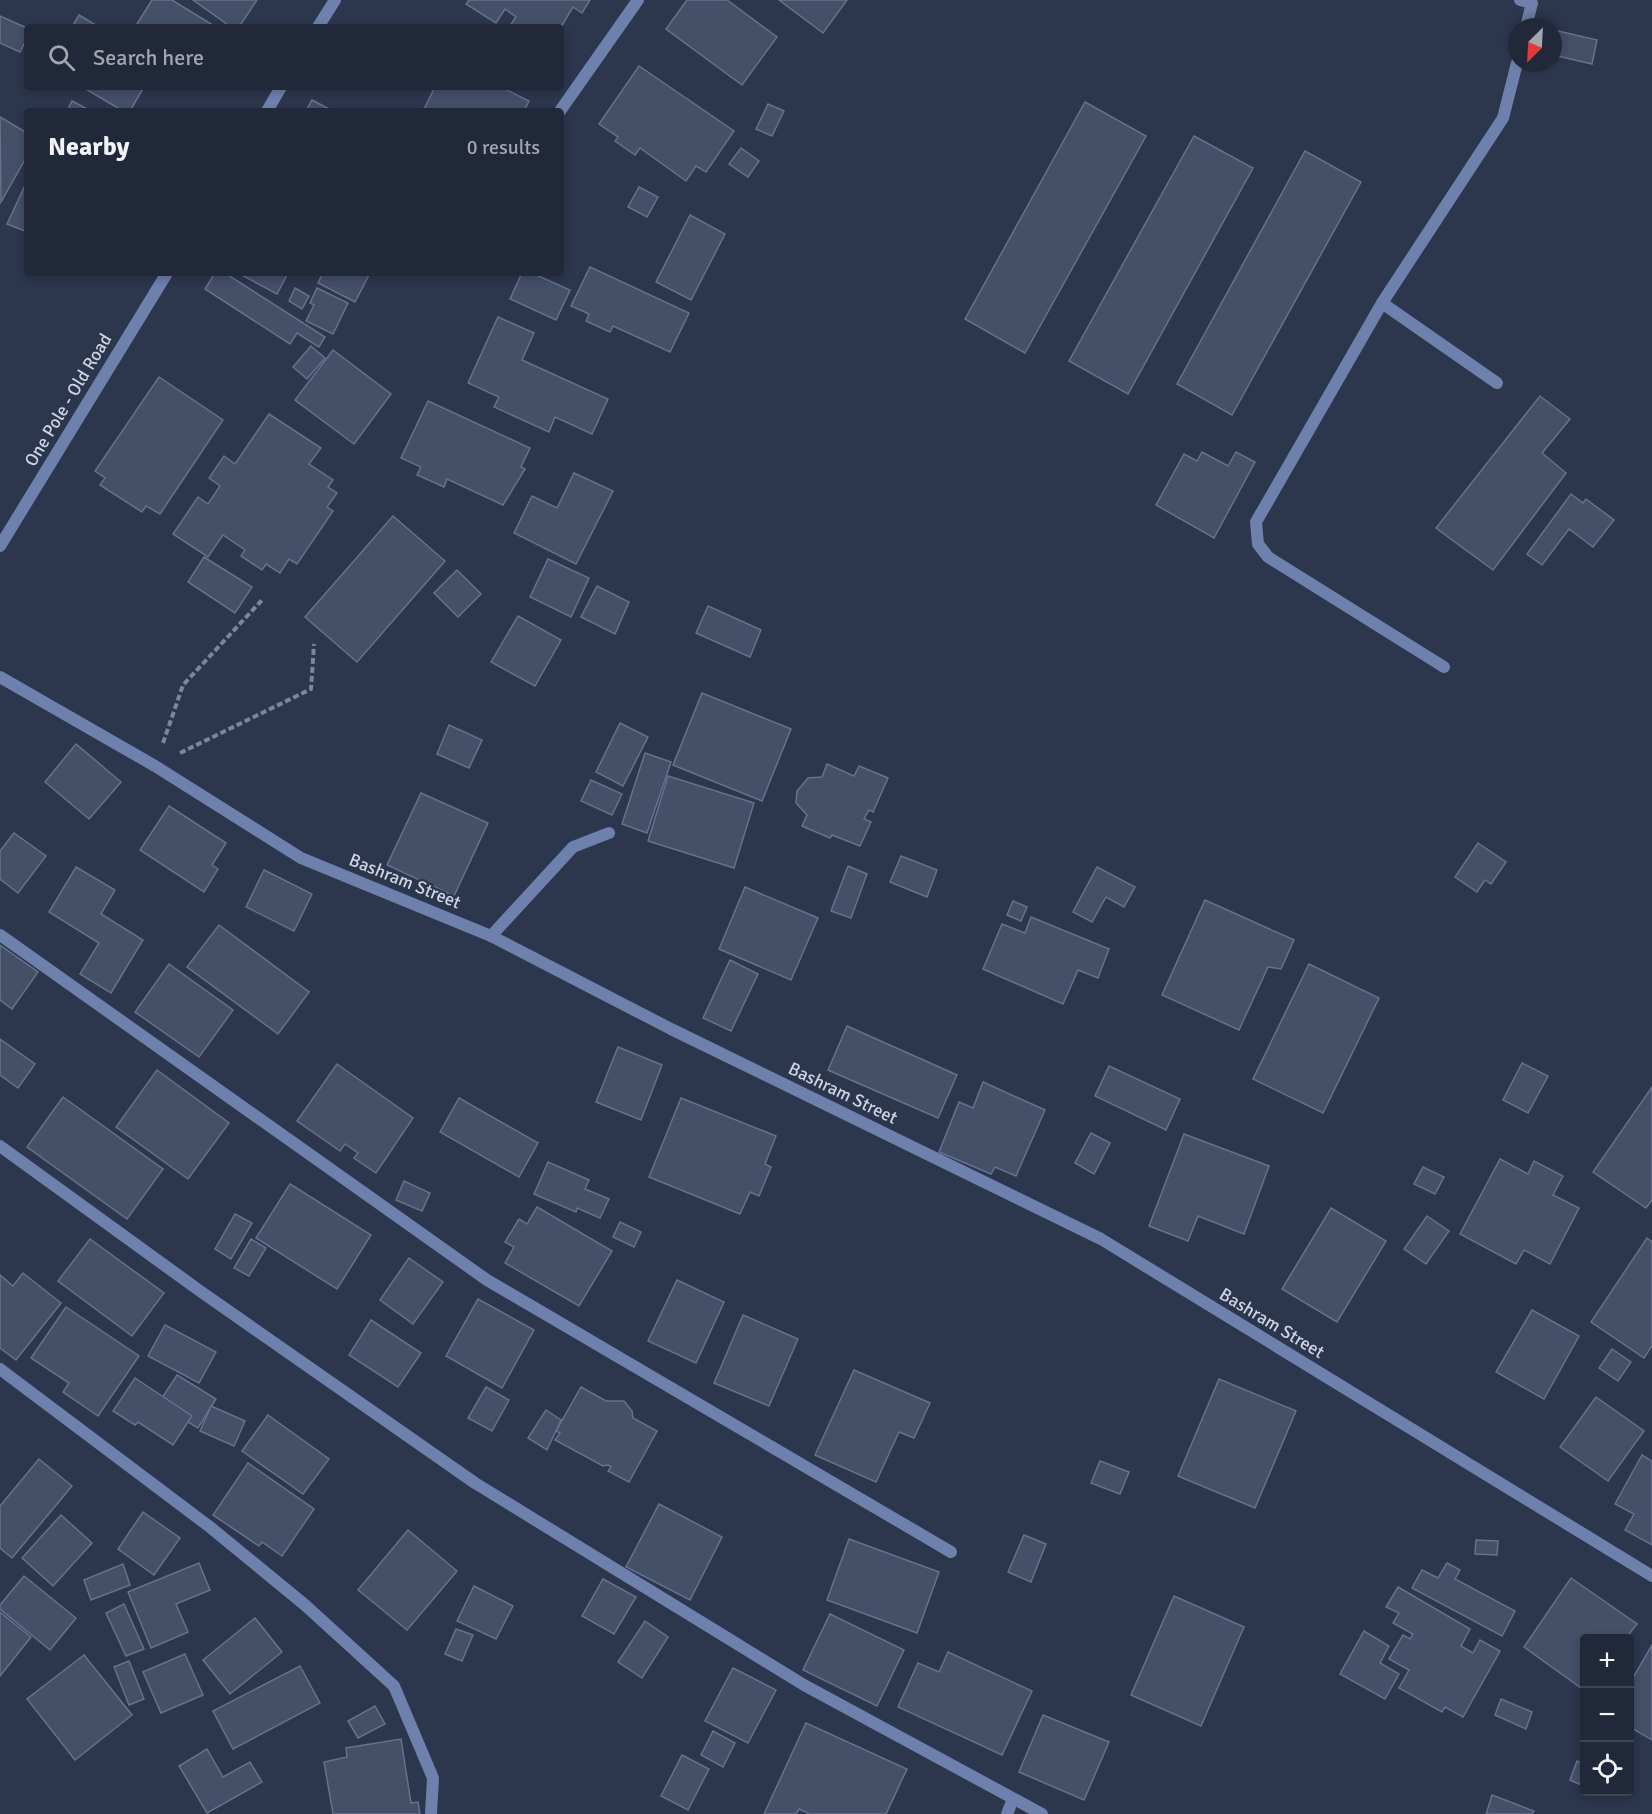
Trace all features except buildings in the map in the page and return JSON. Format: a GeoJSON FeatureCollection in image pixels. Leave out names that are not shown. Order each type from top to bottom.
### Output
{"type":"FeatureCollection","features":[{"type":"Feature","properties":{"kind":"street"},"geometry":{"type":"LineString","coordinates":[[320,24],[335,0]]}},
{"type":"Feature","properties":{"kind":"street"},"geometry":{"type":"LineString","coordinates":[[562,108],[639,0]]}},
{"type":"Feature","properties":{"kind":"street"},"geometry":{"type":"LineString","coordinates":[[1520,0],[1532,3],[1528,18]]}},
{"type":"Feature","properties":{"kind":"street"},"geometry":{"type":"LineString","coordinates":[[1444,667],[1268,557],[1258,544],[1257,522],[1382,303],[1503,118],[1515,72]]}},
{"type":"Feature","properties":{"kind":"street"},"geometry":{"type":"LineString","coordinates":[[269,108],[279,90]]}},
{"type":"Feature","properties":{"kind":"street","name":"One Pole - Old Road"},"geometry":{"type":"LineString","coordinates":[[0,546],[165,276]]}},
{"type":"Feature","properties":{"kind":"street"},"geometry":{"type":"LineString","coordinates":[[1382,303],[1497,383]]}},
{"type":"Feature","properties":{"kind":"street","name":"Bashram Street"},"geometry":{"type":"LineString","coordinates":[[0,677],[155,766],[301,858],[491,936],[671,1029],[1101,1239],[1652,1576]]}},
{"type":"Feature","properties":{"kind":"street"},"geometry":{"type":"LineString","coordinates":[[491,936],[573,847],[609,832]]}},
{"type":"Feature","properties":{"kind":"street"},"geometry":{"type":"LineString","coordinates":[[0,934],[487,1280],[951,1552]]}},
{"type":"Feature","properties":{"kind":"street"},"geometry":{"type":"LineString","coordinates":[[0,1146],[200,1291],[475,1483],[804,1685],[1041,1814]]}},
{"type":"Feature","properties":{"kind":"street"},"geometry":{"type":"LineString","coordinates":[[0,1369],[210,1527],[305,1605],[394,1686],[433,1778],[430,1814]]}},
{"type":"Feature","properties":{"kind":"street"},"geometry":{"type":"LineString","coordinates":[[1007,1814],[1013,1799]]}},
{"type":"Feature","properties":{"kind":"path"},"geometry":{"type":"LineString","coordinates":[[155,766],[183,685],[263,599]]}},
{"type":"Feature","properties":{"kind":"path"},"geometry":{"type":"LineString","coordinates":[[155,766],[311,689],[314,644]]}}]}
